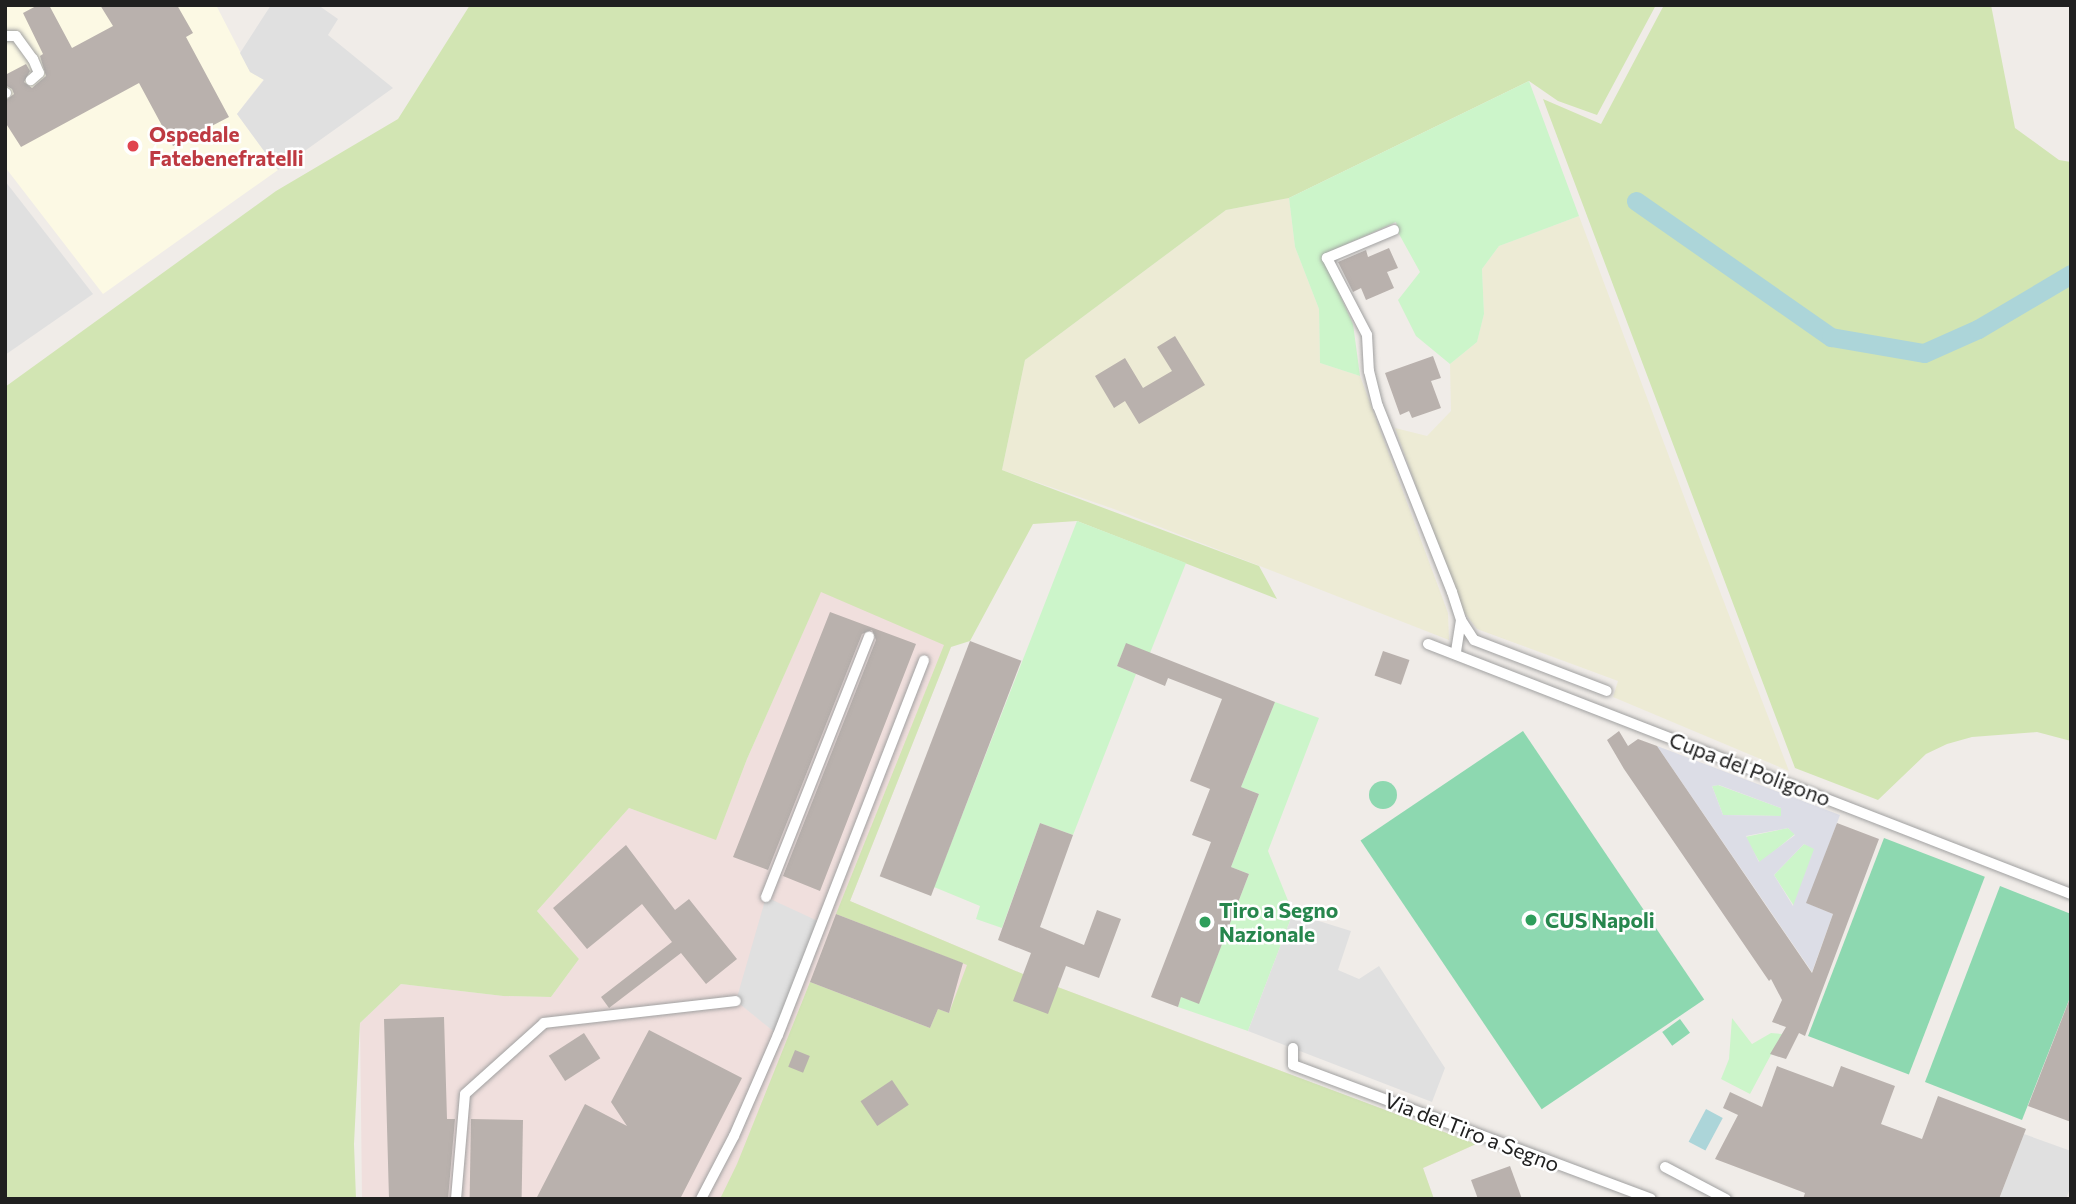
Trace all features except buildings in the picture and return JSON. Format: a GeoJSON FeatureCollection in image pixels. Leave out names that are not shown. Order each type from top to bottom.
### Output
{"type":"FeatureCollection","features":[{"type":"Feature","properties":{"kind":"lane"},"geometry":{"type":"LineString","coordinates":[[5,36],[16,36],[33,59],[39,73],[32,80]]}},
{"type":"Feature","properties":{"kind":"lane"},"geometry":{"type":"LineString","coordinates":[[1394,230],[1327,258],[1367,335],[1368,372],[1378,406],[1461,620],[1474,640],[1607,691]]}},
{"type":"Feature","properties":{"kind":"lane"},"geometry":{"type":"LineString","coordinates":[[1456,652],[1461,620]]}},
{"type":"Feature","properties":{"kind":"lane"},"geometry":{"type":"LineString","coordinates":[[766,897],[869,637]]}},
{"type":"Feature","properties":{"kind":"lane","name":"Cupa del Poligono"},"geometry":{"type":"LineString","coordinates":[[1429,644],[1456,652],[2071,894]]}},
{"type":"Feature","properties":{"kind":"lane"},"geometry":{"type":"LineString","coordinates":[[701,1199],[734,1136],[778,1035],[924,660]]}},
{"type":"Feature","properties":{"kind":"lane"},"geometry":{"type":"LineString","coordinates":[[456,1199],[465,1094],[544,1023],[736,1002]]}},
{"type":"Feature","properties":{"kind":"lane","name":"Via del Tiro a Segno"},"geometry":{"type":"LineString","coordinates":[[1293,1048],[1293,1065],[1651,1199]]}},
{"type":"Feature","properties":{"kind":"lane"},"geometry":{"type":"LineString","coordinates":[[1665,1167],[1726,1199]]}},
{"type":"Feature","properties":{"kind":"shaded area","name":"Ospedale Fatebenefratelli"},"geometry":{"type":"Polygon","coordinates":[[[5,5],[216,5],[250,71],[264,79],[237,114],[278,170],[103,294],[5,167],[5,5]]]}},
{"type":"Feature","properties":{"kind":"shaded area"},"geometry":{"type":"Polygon","coordinates":[[[271,5],[318,5],[338,19],[328,35],[393,88],[278,170],[237,114],[264,80],[250,72],[240,53],[271,5]]]}},
{"type":"Feature","properties":{"kind":"shaded area"},"geometry":{"type":"Polygon","coordinates":[[[5,181],[93,294],[5,355],[5,181]]]}},
{"type":"Feature","properties":{"kind":"shaded area"},"geometry":{"type":"Polygon","coordinates":[[[1289,198],[1295,247],[1319,309],[1320,363],[1360,376],[1448,613],[1449,640],[1114,509],[1002,470],[1025,360],[1226,210],[1289,198]]]}},
{"type":"Feature","properties":{"kind":"shaded area"},"geometry":{"type":"Polygon","coordinates":[[[1579,216],[1789,771],[1613,697],[1618,681],[1477,629],[1460,607],[1395,428],[1427,436],[1451,411],[1450,364],[1477,342],[1484,314],[1482,269],[1499,246],[1579,216]]]}},
{"type":"Feature","properties":{"kind":"shaded area"},"geometry":{"type":"Polygon","coordinates":[[[821,591],[951,647],[850,901],[1023,974],[1476,1144],[1423,1168],[1434,1199],[362,1199],[360,1023],[401,984],[503,996],[551,997],[579,959],[537,911],[629,808],[716,839],[747,759],[821,591]]]}},
{"type":"Feature","properties":{"kind":"shaded area"},"geometry":{"type":"Polygon","coordinates":[[[1657,746],[1840,815],[1807,903],[1833,914],[1812,972],[1657,746]],[[1719,785],[1712,786],[1723,815],[1781,816],[1781,808],[1719,785]],[[1788,828],[1746,836],[1759,862],[1795,835],[1788,828]],[[1804,844],[1774,875],[1793,906],[1814,849],[1804,844]]]}},
{"type":"Feature","properties":{"kind":"shaded area"},"geometry":{"type":"Polygon","coordinates":[[[766,897],[820,922],[778,1035],[736,1001],[766,897]]]}},
{"type":"Feature","properties":{"kind":"shaded area"},"geometry":{"type":"Polygon","coordinates":[[[1293,913],[1351,931],[1338,970],[1359,979],[1379,966],[1445,1068],[1432,1102],[1248,1031],[1293,913]]]}},
{"type":"Feature","properties":{"kind":"shaded area"},"geometry":{"type":"Polygon","coordinates":[[[2024,1134],[2071,1151],[2071,1186],[2066,1199],[1999,1199],[2024,1134]]]}},
{"type":"Feature","properties":{"kind":"green space"},"geometry":{"type":"Polygon","coordinates":[[[470,5],[1656,5],[1597,115],[1558,101],[1529,81],[1289,198],[1226,210],[1025,360],[1002,470],[1259,566],[1277,599],[1077,521],[1033,524],[970,641],[951,647],[850,901],[1023,974],[1476,1144],[1423,1168],[1434,1199],[720,1199],[737,1164],[810,982],[930,1028],[938,1009],[949,1013],[967,965],[836,914],[944,645],[821,592],[747,759],[716,840],[629,808],[537,911],[579,959],[551,997],[503,996],[401,984],[360,1023],[354,1144],[356,1199],[5,1199],[5,387],[276,191],[398,119],[470,5]]]}},
{"type":"Feature","properties":{"kind":"green space"},"geometry":{"type":"Polygon","coordinates":[[[1664,5],[1991,5],[2015,128],[2059,160],[2071,162],[2071,741],[2037,732],[1972,737],[1947,744],[1926,754],[1878,800],[1795,768],[1543,99],[1601,124],[1664,5]]]}},
{"type":"Feature","properties":{"kind":"green space"},"geometry":{"type":"Polygon","coordinates":[[[1529,81],[1579,216],[1499,246],[1482,269],[1484,314],[1477,342],[1450,364],[1416,336],[1398,300],[1420,272],[1399,234],[1396,222],[1322,255],[1353,324],[1360,376],[1320,363],[1319,309],[1295,247],[1289,198],[1529,81]]]}},
{"type":"Feature","properties":{"kind":"green space"},"geometry":{"type":"Polygon","coordinates":[[[1077,521],[1186,563],[1150,653],[1126,644],[1117,666],[1136,674],[1073,835],[1040,823],[1002,928],[976,919],[980,906],[934,887],[1077,521]]]}},
{"type":"Feature","properties":{"kind":"green space"},"geometry":{"type":"Polygon","coordinates":[[[1275,702],[1319,718],[1268,851],[1293,913],[1248,1031],[1178,1007],[1181,997],[1199,1003],[1249,874],[1231,867],[1259,794],[1241,787],[1275,702]]]}},
{"type":"Feature","properties":{"kind":"green space","name":"CUS Napoli"},"geometry":{"type":"Polygon","coordinates":[[[1523,731],[1704,1000],[1542,1109],[1361,841],[1523,731]]]}},
{"type":"Feature","properties":{"kind":"green space"},"geometry":{"type":"Polygon","coordinates":[[[1383,781],[1393,785],[1397,795],[1393,805],[1383,809],[1373,805],[1369,795],[1373,785],[1383,781]]]}},
{"type":"Feature","properties":{"kind":"green space"},"geometry":{"type":"Polygon","coordinates":[[[1718,785],[1781,808],[1781,816],[1723,815],[1712,786],[1718,785]]]}},
{"type":"Feature","properties":{"kind":"green space"},"geometry":{"type":"Polygon","coordinates":[[[1788,828],[1795,834],[1760,863],[1745,837],[1788,828]]]}},
{"type":"Feature","properties":{"kind":"green space"},"geometry":{"type":"Polygon","coordinates":[[[1884,838],[1985,877],[1909,1075],[1808,1036],[1884,838]]]}},
{"type":"Feature","properties":{"kind":"green space"},"geometry":{"type":"Polygon","coordinates":[[[1804,844],[1815,848],[1794,906],[1774,875],[1804,844]]]}},
{"type":"Feature","properties":{"kind":"green space"},"geometry":{"type":"Polygon","coordinates":[[[2000,886],[2071,914],[2071,995],[2022,1120],[1925,1082],[2000,886]]]}},
{"type":"Feature","properties":{"kind":"green space"},"geometry":{"type":"Polygon","coordinates":[[[1732,1018],[1752,1044],[1771,1033],[1782,1034],[1750,1094],[1721,1079],[1729,1059],[1732,1018]]]}},
{"type":"Feature","properties":{"kind":"green space"},"geometry":{"type":"Polygon","coordinates":[[[1680,1019],[1690,1033],[1672,1046],[1662,1032],[1680,1019]]]}},
{"type":"Feature","properties":{"kind":"water"},"geometry":{"type":"Polygon","coordinates":[[[1706,1109],[1723,1118],[1705,1151],[1689,1142],[1706,1109]]]}},
{"type":"Feature","properties":{"kind":"waterway"},"geometry":{"type":"LineString","coordinates":[[1636,201],[1831,337],[1924,353],[1978,329],[2071,274]]}},
{"type":"Feature","properties":{"kind":"place","name":"Ospedale Fatebenefratelli"},"geometry":{"type":"Point","coordinates":[133,146]}},
{"type":"Feature","properties":{"kind":"place","name":"CUS Napoli"},"geometry":{"type":"Point","coordinates":[1531,920]}},
{"type":"Feature","properties":{"kind":"place","name":"Tiro a Segno Nazionale"},"geometry":{"type":"Point","coordinates":[1205,922]}}]}
